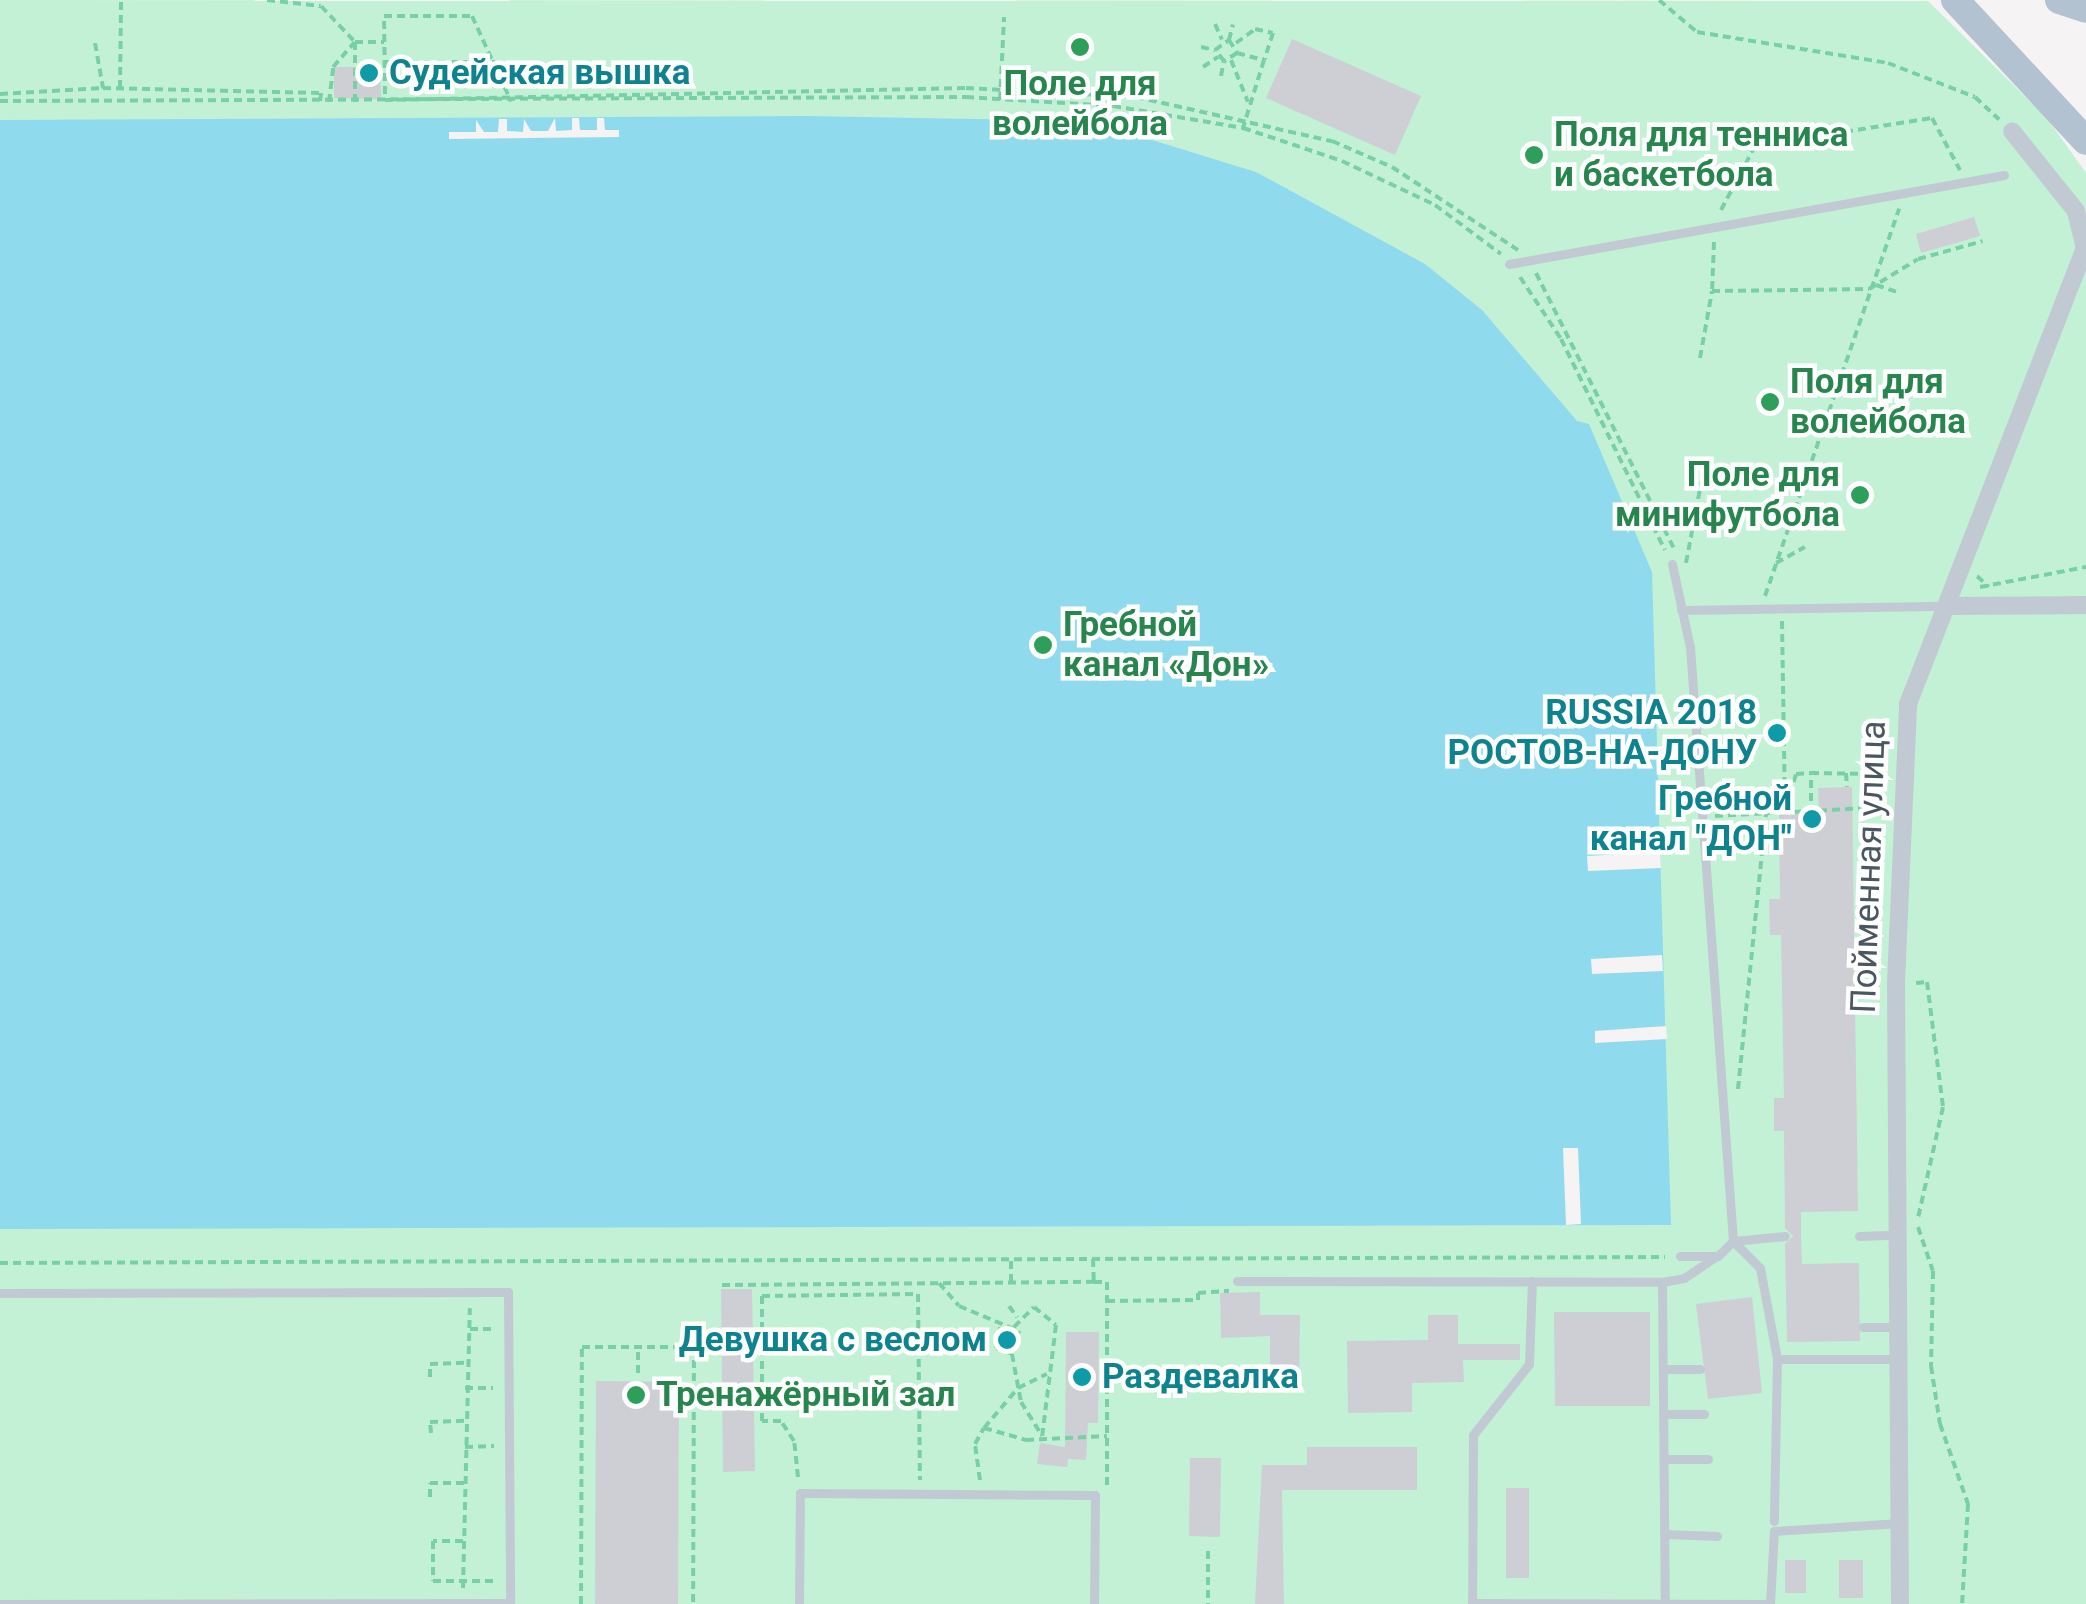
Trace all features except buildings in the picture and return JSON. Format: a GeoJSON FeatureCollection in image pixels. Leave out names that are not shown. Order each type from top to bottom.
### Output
{"type":"FeatureCollection","features":[{"type":"Feature","properties":{"kind":"main road"},"geometry":{"type":"LineString","coordinates":[[1955,0],[2086,141]]}},
{"type":"Feature","properties":{"kind":"street","name":"Пойменная улица"},"geometry":{"type":"LineString","coordinates":[[1900,1604],[1896,983],[1900,806],[1908,704],[1951,606],[2085,248],[2076,211],[2012,131]]}},
{"type":"Feature","properties":{"kind":"street"},"geometry":{"type":"LineString","coordinates":[[1951,606],[2086,605]]}},
{"type":"Feature","properties":{"kind":"lane"},"geometry":{"type":"LineString","coordinates":[[1509,264],[1714,222],[2004,175]]}},
{"type":"Feature","properties":{"kind":"lane"},"geometry":{"type":"LineString","coordinates":[[1680,564],[1681,610],[1704,817],[1734,1241],[1760,1268],[1776,1359],[1774,1521]]}},
{"type":"Feature","properties":{"kind":"lane"},"geometry":{"type":"LineString","coordinates":[[1681,610],[1951,606]]}},
{"type":"Feature","properties":{"kind":"lane"},"geometry":{"type":"LineString","coordinates":[[1236,1281],[1662,1282],[1684,1278],[1734,1241],[1785,1236]]}},
{"type":"Feature","properties":{"kind":"lane"},"geometry":{"type":"LineString","coordinates":[[1859,1236],[1896,1236]]}},
{"type":"Feature","properties":{"kind":"lane"},"geometry":{"type":"LineString","coordinates":[[1680,1256],[1718,1256]]}},
{"type":"Feature","properties":{"kind":"lane"},"geometry":{"type":"LineString","coordinates":[[1532,1281],[1529,1364],[1473,1436],[1472,1603],[1770,1604],[1774,1531],[1900,1523]]}},
{"type":"Feature","properties":{"kind":"lane"},"geometry":{"type":"LineString","coordinates":[[1662,1282],[1664,1603]]}},
{"type":"Feature","properties":{"kind":"lane"},"geometry":{"type":"LineString","coordinates":[[0,1293],[508,1292],[510,1582],[510,1604],[0,1604]]}},
{"type":"Feature","properties":{"kind":"lane"},"geometry":{"type":"LineString","coordinates":[[1864,1327],[1897,1327]]}},
{"type":"Feature","properties":{"kind":"lane"},"geometry":{"type":"LineString","coordinates":[[1776,1359],[1898,1359]]}},
{"type":"Feature","properties":{"kind":"lane"},"geometry":{"type":"LineString","coordinates":[[1664,1369],[1700,1369]]}},
{"type":"Feature","properties":{"kind":"lane"},"geometry":{"type":"LineString","coordinates":[[1664,1414],[1704,1414]]}},
{"type":"Feature","properties":{"kind":"lane"},"geometry":{"type":"LineString","coordinates":[[1664,1459],[1708,1458]]}},
{"type":"Feature","properties":{"kind":"lane"},"geometry":{"type":"LineString","coordinates":[[799,1604],[800,1493],[1095,1495],[1094,1604]]}},
{"type":"Feature","properties":{"kind":"lane"},"geometry":{"type":"LineString","coordinates":[[1664,1534],[1716,1536]]}},
{"type":"Feature","properties":{"kind":"path"},"geometry":{"type":"LineString","coordinates":[[120,88],[121,0]]}},
{"type":"Feature","properties":{"kind":"path"},"geometry":{"type":"LineString","coordinates":[[267,0],[321,3],[354,42],[355,102]]}},
{"type":"Feature","properties":{"kind":"path"},"geometry":{"type":"LineString","coordinates":[[1658,0],[1697,32],[1888,63],[1975,97],[2012,131]]}},
{"type":"Feature","properties":{"kind":"path"},"geometry":{"type":"LineString","coordinates":[[385,102],[384,16],[472,16],[511,92],[511,102]]}},
{"type":"Feature","properties":{"kind":"path"},"geometry":{"type":"LineString","coordinates":[[1000,100],[1004,17]]}},
{"type":"Feature","properties":{"kind":"path"},"geometry":{"type":"LineString","coordinates":[[1215,24],[1222,40]]}},
{"type":"Feature","properties":{"kind":"path"},"geometry":{"type":"LineString","coordinates":[[1229,40],[1233,24]]}},
{"type":"Feature","properties":{"kind":"path"},"geometry":{"type":"LineString","coordinates":[[1235,44],[1255,29],[1273,33],[1242,128]]}},
{"type":"Feature","properties":{"kind":"path"},"geometry":{"type":"LineString","coordinates":[[1222,40],[1235,44],[1237,53]]}},
{"type":"Feature","properties":{"kind":"path"},"geometry":{"type":"LineString","coordinates":[[1215,50],[1222,40]]}},
{"type":"Feature","properties":{"kind":"path"},"geometry":{"type":"LineString","coordinates":[[354,42],[384,42]]}},
{"type":"Feature","properties":{"kind":"path"},"geometry":{"type":"LineString","coordinates":[[328,102],[334,67],[354,42]]}},
{"type":"Feature","properties":{"kind":"path"},"geometry":{"type":"LineString","coordinates":[[95,43],[102,88]]}},
{"type":"Feature","properties":{"kind":"path"},"geometry":{"type":"LineString","coordinates":[[1200,47],[1215,50]]}},
{"type":"Feature","properties":{"kind":"path"},"geometry":{"type":"LineString","coordinates":[[1215,50],[1224,61],[1237,53]]}},
{"type":"Feature","properties":{"kind":"path"},"geometry":{"type":"LineString","coordinates":[[1237,53],[1264,60]]}},
{"type":"Feature","properties":{"kind":"path"},"geometry":{"type":"LineString","coordinates":[[1203,67],[1218,57]]}},
{"type":"Feature","properties":{"kind":"path"},"geometry":{"type":"LineString","coordinates":[[1231,60],[1249,104]]}},
{"type":"Feature","properties":{"kind":"path"},"geometry":{"type":"LineString","coordinates":[[1220,76],[1224,61]]}},
{"type":"Feature","properties":{"kind":"path"},"geometry":{"type":"LineString","coordinates":[[385,62],[495,62]]}},
{"type":"Feature","properties":{"kind":"path"},"geometry":{"type":"LineString","coordinates":[[0,94],[102,88],[320,92],[320,102]]}},
{"type":"Feature","properties":{"kind":"path"},"geometry":{"type":"LineString","coordinates":[[385,94],[1000,90],[1136,97],[1246,117],[1392,167],[1502,233],[1528,261],[1680,564]]}},
{"type":"Feature","properties":{"kind":"path"},"geometry":{"type":"LineString","coordinates":[[0,101],[1000,100],[1113,106],[1242,128],[1376,175],[1464,223],[1509,264],[1561,339],[1680,564]]}},
{"type":"Feature","properties":{"kind":"path"},"geometry":{"type":"LineString","coordinates":[[1700,358],[1712,291],[1714,222],[1755,146],[1932,118],[1966,180]]}},
{"type":"Feature","properties":{"kind":"path"},"geometry":{"type":"LineString","coordinates":[[1761,608],[1904,194]]}},
{"type":"Feature","properties":{"kind":"path"},"geometry":{"type":"LineString","coordinates":[[1712,291],[1868,290],[1918,259],[1982,241]]}},
{"type":"Feature","properties":{"kind":"path"},"geometry":{"type":"LineString","coordinates":[[1876,284],[1896,292]]}},
{"type":"Feature","properties":{"kind":"path"},"geometry":{"type":"LineString","coordinates":[[1680,564],[1702,478]]}},
{"type":"Feature","properties":{"kind":"path"},"geometry":{"type":"LineString","coordinates":[[1776,562],[1805,548]]}},
{"type":"Feature","properties":{"kind":"path"},"geometry":{"type":"LineString","coordinates":[[1951,606],[1989,581],[2086,567]]}},
{"type":"Feature","properties":{"kind":"path"},"geometry":{"type":"LineString","coordinates":[[1782,608],[1785,811]]}},
{"type":"Feature","properties":{"kind":"path"},"geometry":{"type":"LineString","coordinates":[[1810,814],[1811,773]]}},
{"type":"Feature","properties":{"kind":"path"},"geometry":{"type":"LineString","coordinates":[[1785,774],[1870,774],[1869,807]]}},
{"type":"Feature","properties":{"kind":"path"},"geometry":{"type":"LineString","coordinates":[[1785,811],[1796,774]]}},
{"type":"Feature","properties":{"kind":"path"},"geometry":{"type":"LineString","coordinates":[[1846,774],[1847,787]]}},
{"type":"Feature","properties":{"kind":"path"},"geometry":{"type":"LineString","coordinates":[[1847,800],[1848,807]]}},
{"type":"Feature","properties":{"kind":"path"},"geometry":{"type":"LineString","coordinates":[[1704,817],[1900,806]]}},
{"type":"Feature","properties":{"kind":"path"},"geometry":{"type":"LineString","coordinates":[[1736,1109],[1766,812]]}},
{"type":"Feature","properties":{"kind":"path"},"geometry":{"type":"LineString","coordinates":[[1896,983],[1927,982],[1943,1107],[1917,1223],[1933,1271],[1931,1366],[1940,1424],[1968,1504],[1962,1604]]}},
{"type":"Feature","properties":{"kind":"path"},"geometry":{"type":"LineString","coordinates":[[0,1263],[1680,1256]]}},
{"type":"Feature","properties":{"kind":"path"},"geometry":{"type":"LineString","coordinates":[[1107,1301],[1198,1300],[1198,1292],[1228,1292],[1236,1281],[1236,1258]]}},
{"type":"Feature","properties":{"kind":"path"},"geometry":{"type":"LineString","coordinates":[[1093,1259],[1094,1282]]}},
{"type":"Feature","properties":{"kind":"path"},"geometry":{"type":"LineString","coordinates":[[1011,1260],[1011,1282]]}},
{"type":"Feature","properties":{"kind":"path"},"geometry":{"type":"LineString","coordinates":[[463,1604],[469,1263]]}},
{"type":"Feature","properties":{"kind":"path"},"geometry":{"type":"LineString","coordinates":[[722,1285],[1107,1282],[1107,1492]]}},
{"type":"Feature","properties":{"kind":"path"},"geometry":{"type":"LineString","coordinates":[[939,1283],[952,1302],[1000,1328],[1014,1327]]}},
{"type":"Feature","properties":{"kind":"path"},"geometry":{"type":"LineString","coordinates":[[800,1493],[794,1441],[781,1421],[762,1420],[762,1296],[918,1294],[920,1495]]}},
{"type":"Feature","properties":{"kind":"path"},"geometry":{"type":"LineString","coordinates":[[1009,1306],[1017,1317]]}},
{"type":"Feature","properties":{"kind":"path"},"geometry":{"type":"LineString","coordinates":[[1012,1354],[1021,1344],[1014,1327],[1017,1317],[1034,1307],[1052,1318],[1042,1437]]}},
{"type":"Feature","properties":{"kind":"path"},"geometry":{"type":"LineString","coordinates":[[470,1329],[508,1328]]}},
{"type":"Feature","properties":{"kind":"path"},"geometry":{"type":"LineString","coordinates":[[1000,1328],[996,1348],[1012,1354]]}},
{"type":"Feature","properties":{"kind":"path"},"geometry":{"type":"LineString","coordinates":[[582,1604],[582,1347],[694,1348],[693,1604]]}},
{"type":"Feature","properties":{"kind":"path"},"geometry":{"type":"LineString","coordinates":[[638,1347],[638,1373]]}},
{"type":"Feature","properties":{"kind":"path"},"geometry":{"type":"LineString","coordinates":[[1012,1354],[1018,1388],[1042,1437]]}},
{"type":"Feature","properties":{"kind":"path"},"geometry":{"type":"LineString","coordinates":[[430,1377],[430,1364],[465,1363]]}},
{"type":"Feature","properties":{"kind":"path"},"geometry":{"type":"LineString","coordinates":[[980,1484],[975,1444],[984,1428],[1018,1388],[1050,1373]]}},
{"type":"Feature","properties":{"kind":"path"},"geometry":{"type":"LineString","coordinates":[[464,1388],[508,1388]]}},
{"type":"Feature","properties":{"kind":"path"},"geometry":{"type":"LineString","coordinates":[[431,1433],[430,1422],[465,1421]]}},
{"type":"Feature","properties":{"kind":"path"},"geometry":{"type":"LineString","coordinates":[[984,1428],[1042,1437],[1106,1436]]}},
{"type":"Feature","properties":{"kind":"path"},"geometry":{"type":"LineString","coordinates":[[464,1447],[508,1446]]}},
{"type":"Feature","properties":{"kind":"path"},"geometry":{"type":"LineString","coordinates":[[430,1496],[430,1483],[464,1482]]}},
{"type":"Feature","properties":{"kind":"path"},"geometry":{"type":"LineString","coordinates":[[463,1541],[432,1542],[432,1582],[510,1582]]}},
{"type":"Feature","properties":{"kind":"path"},"geometry":{"type":"LineString","coordinates":[[1208,1551],[1208,1604]]}},
{"type":"Feature","properties":{"kind":"green space","name":"Гребной канал «Дон»"},"geometry":{"type":"Polygon","coordinates":[[[0,0],[1928,1],[2046,117],[2086,173],[2086,1604],[0,1604],[0,0]]]}},
{"type":"Feature","properties":{"kind":"water","name":"Гребной канал «Дон»"},"geometry":{"type":"Polygon","coordinates":[[[806,116],[1030,120],[1152,140],[1256,172],[1425,264],[1482,310],[1577,421],[1589,424],[1652,572],[1671,1225],[0,1229],[0,120],[806,116]]]}},
{"type":"Feature","properties":{"kind":"pier"},"geometry":{"type":"Polygon","coordinates":[[[555,118],[556,131],[572,130],[572,118],[579,118],[580,130],[597,130],[597,118],[604,118],[605,130],[619,130],[619,137],[449,139],[449,132],[476,132],[476,120],[484,132],[498,132],[499,119],[507,119],[507,131],[523,132],[524,119],[531,131],[548,131],[555,118]]]}},
{"type":"Feature","properties":{"kind":"pier"},"geometry":{"type":"Polygon","coordinates":[[[1660,852],[1661,868],[1588,871],[1587,856],[1660,852]]]}},
{"type":"Feature","properties":{"kind":"pier"},"geometry":{"type":"Polygon","coordinates":[[[1662,955],[1663,971],[1592,974],[1591,959],[1662,955]]]}},
{"type":"Feature","properties":{"kind":"pier"},"geometry":{"type":"Polygon","coordinates":[[[1666,1026],[1667,1039],[1595,1043],[1595,1031],[1666,1026]]]}},
{"type":"Feature","properties":{"kind":"pier"},"geometry":{"type":"Polygon","coordinates":[[[1563,1148],[1578,1148],[1581,1224],[1566,1225],[1563,1148]]]}},
{"type":"Feature","properties":{"kind":"place","name":"Поле для волейбола"},"geometry":{"type":"Point","coordinates":[1080,47]}},
{"type":"Feature","properties":{"kind":"place","name":"Судейская вышка"},"geometry":{"type":"Point","coordinates":[369,73]}},
{"type":"Feature","properties":{"kind":"place","name":"Поля для тенниса и баскетбола"},"geometry":{"type":"Point","coordinates":[1534,155]}},
{"type":"Feature","properties":{"kind":"place","name":"Поля для волейбола"},"geometry":{"type":"Point","coordinates":[1770,402]}},
{"type":"Feature","properties":{"kind":"place","name":"Поле для минифутбола"},"geometry":{"type":"Point","coordinates":[1860,495]}},
{"type":"Feature","properties":{"kind":"place","name":"Гребной канал «Дон»"},"geometry":{"type":"Point","coordinates":[1043,645]}},
{"type":"Feature","properties":{"kind":"place","name":"RUSSIA 2018 РОСТОВ-НА-ДОНУ"},"geometry":{"type":"Point","coordinates":[1777,733]}},
{"type":"Feature","properties":{"kind":"place","name":"Гребной канал \"ДОН\""},"geometry":{"type":"Point","coordinates":[1812,819]}},
{"type":"Feature","properties":{"kind":"place","name":"Девушка с веслом"},"geometry":{"type":"Point","coordinates":[1007,1340]}},
{"type":"Feature","properties":{"kind":"place","name":"Раздевалка"},"geometry":{"type":"Point","coordinates":[1082,1377]}},
{"type":"Feature","properties":{"kind":"place","name":"Тренажёрный зал"},"geometry":{"type":"Point","coordinates":[636,1395]}}]}
